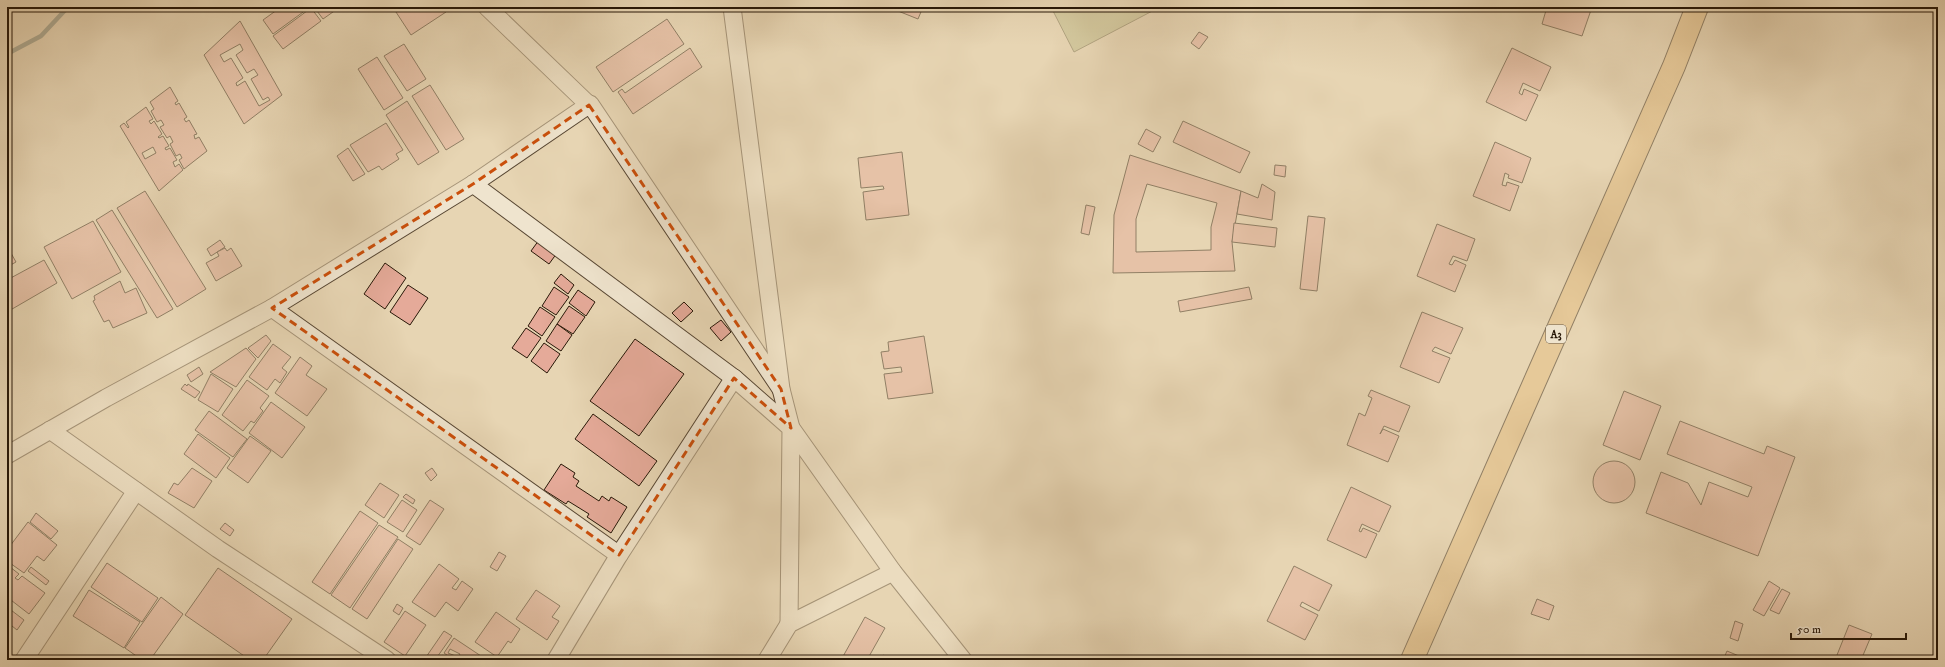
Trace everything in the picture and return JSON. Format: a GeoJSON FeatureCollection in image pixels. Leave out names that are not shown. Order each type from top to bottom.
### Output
{"type":"FeatureCollection","features":[{"type":"Feature","properties":{"kind":"highway","name":"A3"},"geometry":{"type":"LineString","coordinates":[[1412,660],[1667,81],[1697,7]]}},
{"type":"Feature","properties":{"kind":"street"},"geometry":{"type":"LineString","coordinates":[[487,7],[588,105],[590,104],[781,389]]}},
{"type":"Feature","properties":{"kind":"street"},"geometry":{"type":"LineString","coordinates":[[732,7],[781,389],[791,428],[789,624]]}},
{"type":"Feature","properties":{"kind":"street"},"geometry":{"type":"LineString","coordinates":[[7,455],[272,308],[473,184],[588,105]]}},
{"type":"Feature","properties":{"kind":"street"},"geometry":{"type":"LineString","coordinates":[[473,184],[734,378],[791,428],[893,572],[963,660]]}},
{"type":"Feature","properties":{"kind":"street"},"geometry":{"type":"LineString","coordinates":[[272,308],[618,554]]}},
{"type":"Feature","properties":{"kind":"street"},"geometry":{"type":"LineString","coordinates":[[556,660],[618,554],[734,378]]}},
{"type":"Feature","properties":{"kind":"street"},"geometry":{"type":"LineString","coordinates":[[50,430],[218,549],[387,660]]}},
{"type":"Feature","properties":{"kind":"street"},"geometry":{"type":"LineString","coordinates":[[24,660],[136,491]]}},
{"type":"Feature","properties":{"kind":"street"},"geometry":{"type":"LineString","coordinates":[[766,660],[789,624],[893,572]]}},
{"type":"Feature","properties":{"kind":"highlighted area"},"geometry":{"type":"Polygon","coordinates":[[[589,105],[781,389],[791,428],[734,378],[619,555],[272,308],[473,184],[589,105]]]}},
{"type":"Feature","properties":{"kind":"shaded area"},"geometry":{"type":"Polygon","coordinates":[[[1051,7],[1160,7],[1074,52],[1051,7]]]}},
{"type":"Feature","properties":{"kind":"building"},"geometry":{"type":"Polygon","coordinates":[[[281,7],[310,7],[273,34],[263,20],[281,7]]]}},
{"type":"Feature","properties":{"kind":"building"},"geometry":{"type":"Polygon","coordinates":[[[314,7],[340,7],[323,19],[314,7]]]}},
{"type":"Feature","properties":{"kind":"building"},"geometry":{"type":"Polygon","coordinates":[[[398,7],[443,7],[446,12],[411,35],[394,9],[398,7]]]}},
{"type":"Feature","properties":{"kind":"building"},"geometry":{"type":"Polygon","coordinates":[[[888,7],[923,7],[918,19],[888,7]]]}},
{"type":"Feature","properties":{"kind":"building"},"geometry":{"type":"Polygon","coordinates":[[[1547,7],[1573,7],[1572,10],[1575,10],[1576,7],[1580,7],[1591,10],[1582,36],[1542,24],[1547,7]]]}},
{"type":"Feature","properties":{"kind":"building"},"geometry":{"type":"Polygon","coordinates":[[[311,8],[321,21],[283,49],[273,36],[311,8]]]}},
{"type":"Feature","properties":{"kind":"building"},"geometry":{"type":"Polygon","coordinates":[[[667,19],[684,44],[613,92],[596,67],[667,19]]]}},
{"type":"Feature","properties":{"kind":"building"},"geometry":{"type":"Polygon","coordinates":[[[240,21],[282,95],[244,124],[204,55],[240,21]],[[240,44],[220,55],[224,62],[231,58],[243,78],[236,83],[237,86],[245,81],[259,106],[270,100],[268,97],[263,100],[251,79],[258,75],[254,69],[247,73],[236,55],[243,50],[240,44]]]}},
{"type":"Feature","properties":{"kind":"building"},"geometry":{"type":"Polygon","coordinates":[[[1199,32],[1208,37],[1199,49],[1191,43],[1199,32]]]}},
{"type":"Feature","properties":{"kind":"building"},"geometry":{"type":"Polygon","coordinates":[[[404,44],[426,79],[407,91],[384,56],[404,44]]]}},
{"type":"Feature","properties":{"kind":"building"},"geometry":{"type":"Polygon","coordinates":[[[690,48],[702,67],[633,114],[618,92],[622,89],[625,93],[690,48]]]}},
{"type":"Feature","properties":{"kind":"building"},"geometry":{"type":"Polygon","coordinates":[[[1512,48],[1551,67],[1540,91],[1523,83],[1519,93],[1522,95],[1524,89],[1538,95],[1526,121],[1486,102],[1512,48]]]}},
{"type":"Feature","properties":{"kind":"building"},"geometry":{"type":"Polygon","coordinates":[[[377,57],[403,98],[384,110],[358,69],[377,57]]]}},
{"type":"Feature","properties":{"kind":"building"},"geometry":{"type":"Polygon","coordinates":[[[430,85],[464,139],[446,150],[412,96],[430,85]]]}},
{"type":"Feature","properties":{"kind":"building"},"geometry":{"type":"Polygon","coordinates":[[[170,87],[178,101],[175,103],[176,105],[179,103],[187,117],[184,119],[186,122],[189,120],[197,134],[194,135],[195,139],[199,137],[207,151],[184,169],[179,160],[182,158],[180,154],[176,156],[170,144],[173,142],[170,136],[167,138],[160,127],[164,125],[161,120],[157,122],[151,111],[154,109],[150,102],[170,87]]]}},
{"type":"Feature","properties":{"kind":"building"},"geometry":{"type":"Polygon","coordinates":[[[407,101],[439,152],[418,165],[386,115],[407,101]]]}},
{"type":"Feature","properties":{"kind":"building"},"geometry":{"type":"Polygon","coordinates":[[[146,107],[153,119],[149,121],[151,124],[154,121],[162,134],[158,137],[163,136],[169,146],[165,148],[166,150],[170,148],[177,160],[173,162],[175,167],[179,164],[183,170],[159,191],[120,126],[124,123],[128,128],[129,127],[126,122],[146,107]],[[153,147],[142,153],[145,159],[156,153],[153,147]]]}},
{"type":"Feature","properties":{"kind":"building"},"geometry":{"type":"Polygon","coordinates":[[[1183,121],[1250,152],[1240,173],[1173,142],[1183,121]]]}},
{"type":"Feature","properties":{"kind":"building"},"geometry":{"type":"Polygon","coordinates":[[[386,123],[403,150],[396,154],[399,159],[382,170],[379,166],[368,172],[350,145],[386,123]]]}},
{"type":"Feature","properties":{"kind":"building"},"geometry":{"type":"Polygon","coordinates":[[[1146,129],[1161,137],[1153,152],[1138,144],[1146,129]]]}},
{"type":"Feature","properties":{"kind":"building"},"geometry":{"type":"Polygon","coordinates":[[[1495,142],[1531,158],[1522,183],[1508,178],[1509,175],[1505,173],[1502,185],[1506,186],[1507,182],[1519,186],[1510,211],[1473,196],[1495,142]]]}},
{"type":"Feature","properties":{"kind":"building"},"geometry":{"type":"Polygon","coordinates":[[[348,148],[365,174],[353,181],[337,156],[348,148]]]}},
{"type":"Feature","properties":{"kind":"building"},"geometry":{"type":"Polygon","coordinates":[[[902,152],[909,215],[866,220],[863,192],[884,189],[883,186],[861,188],[858,158],[902,152]]]}},
{"type":"Feature","properties":{"kind":"building"},"geometry":{"type":"Polygon","coordinates":[[[1130,155],[1241,191],[1232,242],[1235,271],[1113,273],[1114,215],[1130,155]],[[1147,184],[1136,219],[1136,252],[1211,250],[1211,227],[1217,203],[1147,184]]]}},
{"type":"Feature","properties":{"kind":"building"},"geometry":{"type":"Polygon","coordinates":[[[1275,165],[1286,166],[1285,177],[1274,175],[1275,165]]]}},
{"type":"Feature","properties":{"kind":"building"},"geometry":{"type":"Polygon","coordinates":[[[1262,184],[1275,192],[1272,220],[1237,214],[1241,191],[1258,198],[1262,184]]]}},
{"type":"Feature","properties":{"kind":"building"},"geometry":{"type":"Polygon","coordinates":[[[145,191],[206,289],[177,307],[117,208],[145,191]]]}},
{"type":"Feature","properties":{"kind":"building"},"geometry":{"type":"Polygon","coordinates":[[[1086,205],[1095,207],[1089,235],[1081,233],[1086,205]]]}},
{"type":"Feature","properties":{"kind":"building"},"geometry":{"type":"Polygon","coordinates":[[[112,210],[173,309],[157,318],[96,220],[112,210]]]}},
{"type":"Feature","properties":{"kind":"building"},"geometry":{"type":"Polygon","coordinates":[[[1308,216],[1325,218],[1317,291],[1300,289],[1308,216]]]}},
{"type":"Feature","properties":{"kind":"building"},"geometry":{"type":"Polygon","coordinates":[[[93,221],[121,272],[72,299],[44,247],[93,221]]]}},
{"type":"Feature","properties":{"kind":"building"},"geometry":{"type":"Polygon","coordinates":[[[1234,223],[1277,228],[1275,247],[1232,242],[1234,223]]]}},
{"type":"Feature","properties":{"kind":"building"},"geometry":{"type":"Polygon","coordinates":[[[1437,224],[1475,239],[1467,261],[1453,256],[1449,264],[1452,265],[1455,260],[1466,265],[1455,292],[1417,276],[1437,224]]]}},
{"type":"Feature","properties":{"kind":"building"},"geometry":{"type":"Polygon","coordinates":[[[220,240],[225,247],[211,256],[207,249],[220,240]]]}},
{"type":"Feature","properties":{"kind":"building"},"geometry":{"type":"Polygon","coordinates":[[[539,240],[557,253],[549,264],[531,251],[539,240]]]}},
{"type":"Feature","properties":{"kind":"building"},"geometry":{"type":"Polygon","coordinates":[[[7,246],[16,262],[7,267],[7,246]]]}},
{"type":"Feature","properties":{"kind":"building"},"geometry":{"type":"Polygon","coordinates":[[[225,248],[227,251],[231,248],[242,266],[216,281],[206,263],[219,256],[217,252],[225,248]]]}},
{"type":"Feature","properties":{"kind":"building"},"geometry":{"type":"Polygon","coordinates":[[[44,260],[57,283],[7,312],[7,280],[44,260]]]}},
{"type":"Feature","properties":{"kind":"building"},"geometry":{"type":"Polygon","coordinates":[[[385,263],[406,278],[385,309],[364,294],[385,263]]]}},
{"type":"Feature","properties":{"kind":"building"},"geometry":{"type":"Polygon","coordinates":[[[561,274],[574,285],[568,294],[554,283],[561,274]]]}},
{"type":"Feature","properties":{"kind":"building"},"geometry":{"type":"Polygon","coordinates":[[[120,281],[125,293],[136,288],[147,313],[113,328],[109,320],[104,322],[93,301],[95,300],[94,296],[120,281]]]}},
{"type":"Feature","properties":{"kind":"building"},"geometry":{"type":"Polygon","coordinates":[[[408,285],[428,298],[410,325],[390,312],[408,285]]]}},
{"type":"Feature","properties":{"kind":"building"},"geometry":{"type":"Polygon","coordinates":[[[554,287],[569,297],[556,315],[542,306],[554,287]]]}},
{"type":"Feature","properties":{"kind":"building"},"geometry":{"type":"Polygon","coordinates":[[[1249,287],[1252,299],[1180,312],[1178,301],[1249,287]]]}},
{"type":"Feature","properties":{"kind":"building"},"geometry":{"type":"Polygon","coordinates":[[[578,290],[595,302],[586,316],[569,303],[578,290]]]}},
{"type":"Feature","properties":{"kind":"building"},"geometry":{"type":"Polygon","coordinates":[[[684,302],[693,311],[681,322],[672,313],[684,302]]]}},
{"type":"Feature","properties":{"kind":"building"},"geometry":{"type":"Polygon","coordinates":[[[569,306],[585,317],[573,334],[557,324],[569,306]]]}},
{"type":"Feature","properties":{"kind":"building"},"geometry":{"type":"Polygon","coordinates":[[[540,307],[555,317],[542,336],[528,326],[540,307]]]}},
{"type":"Feature","properties":{"kind":"building"},"geometry":{"type":"Polygon","coordinates":[[[1422,312],[1463,328],[1451,354],[1435,347],[1432,351],[1450,358],[1439,383],[1400,367],[1422,312]]]}},
{"type":"Feature","properties":{"kind":"building"},"geometry":{"type":"Polygon","coordinates":[[[721,320],[731,332],[721,341],[710,328],[721,320]]]}},
{"type":"Feature","properties":{"kind":"building"},"geometry":{"type":"Polygon","coordinates":[[[557,324],[572,335],[561,351],[546,341],[557,324]]]}},
{"type":"Feature","properties":{"kind":"building"},"geometry":{"type":"Polygon","coordinates":[[[526,328],[541,338],[527,358],[512,348],[526,328]]]}},
{"type":"Feature","properties":{"kind":"building"},"geometry":{"type":"Polygon","coordinates":[[[266,335],[271,341],[258,358],[248,348],[266,335]]]}},
{"type":"Feature","properties":{"kind":"building"},"geometry":{"type":"Polygon","coordinates":[[[924,336],[933,393],[888,399],[884,374],[902,372],[901,367],[884,369],[881,352],[889,351],[888,342],[924,336]]]}},
{"type":"Feature","properties":{"kind":"building"},"geometry":{"type":"Polygon","coordinates":[[[635,339],[684,374],[639,436],[590,401],[635,339]]]}},
{"type":"Feature","properties":{"kind":"building"},"geometry":{"type":"Polygon","coordinates":[[[544,343],[560,354],[547,373],[531,361],[544,343]]]}},
{"type":"Feature","properties":{"kind":"building"},"geometry":{"type":"Polygon","coordinates":[[[273,344],[291,357],[282,368],[287,372],[280,383],[275,379],[267,390],[249,377],[273,344]]]}},
{"type":"Feature","properties":{"kind":"building"},"geometry":{"type":"Polygon","coordinates":[[[246,348],[256,359],[236,387],[210,372],[246,348]]]}},
{"type":"Feature","properties":{"kind":"building"},"geometry":{"type":"Polygon","coordinates":[[[300,357],[312,366],[306,375],[327,389],[307,416],[275,393],[300,357]]]}},
{"type":"Feature","properties":{"kind":"building"},"geometry":{"type":"Polygon","coordinates":[[[199,367],[203,374],[191,382],[187,375],[199,367]]]}},
{"type":"Feature","properties":{"kind":"building"},"geometry":{"type":"Polygon","coordinates":[[[211,374],[233,389],[218,412],[198,400],[211,374]]]}},
{"type":"Feature","properties":{"kind":"building"},"geometry":{"type":"Polygon","coordinates":[[[247,380],[269,396],[260,408],[263,411],[254,423],[251,421],[243,431],[222,415],[247,380]]]}},
{"type":"Feature","properties":{"kind":"building"},"geometry":{"type":"Polygon","coordinates":[[[185,384],[187,386],[188,384],[200,392],[195,398],[181,389],[185,384]]]}},
{"type":"Feature","properties":{"kind":"building"},"geometry":{"type":"Polygon","coordinates":[[[1371,390],[1410,406],[1399,432],[1384,426],[1380,434],[1383,429],[1399,436],[1388,462],[1347,445],[1359,413],[1365,416],[1372,398],[1368,396],[1371,390]]]}},
{"type":"Feature","properties":{"kind":"building"},"geometry":{"type":"Polygon","coordinates":[[[1624,391],[1661,406],[1640,460],[1603,445],[1624,391]]]}},
{"type":"Feature","properties":{"kind":"building"},"geometry":{"type":"Polygon","coordinates":[[[271,402],[305,427],[282,458],[249,433],[271,402]]]}},
{"type":"Feature","properties":{"kind":"building"},"geometry":{"type":"Polygon","coordinates":[[[209,411],[247,439],[233,457],[195,430],[209,411]]]}},
{"type":"Feature","properties":{"kind":"building"},"geometry":{"type":"Polygon","coordinates":[[[593,414],[657,461],[639,486],[575,439],[593,414]]]}},
{"type":"Feature","properties":{"kind":"building"},"geometry":{"type":"Polygon","coordinates":[[[1680,421],[1764,454],[1767,446],[1795,457],[1758,556],[1646,513],[1661,472],[1688,483],[1701,505],[1709,482],[1748,497],[1752,487],[1667,454],[1680,421]]]}},
{"type":"Feature","properties":{"kind":"building"},"geometry":{"type":"Polygon","coordinates":[[[198,434],[230,458],[216,478],[184,454],[198,434]]]}},
{"type":"Feature","properties":{"kind":"building"},"geometry":{"type":"Polygon","coordinates":[[[250,436],[271,451],[248,483],[227,468],[250,436]]]}},
{"type":"Feature","properties":{"kind":"building"},"geometry":{"type":"Polygon","coordinates":[[[1614,461],[1629,467],[1635,482],[1629,497],[1614,503],[1599,497],[1593,482],[1599,467],[1614,461]]]}},
{"type":"Feature","properties":{"kind":"building"},"geometry":{"type":"Polygon","coordinates":[[[561,464],[575,473],[573,477],[579,481],[576,486],[599,501],[602,496],[609,501],[611,497],[627,507],[611,533],[587,517],[589,514],[568,501],[566,504],[544,490],[561,464]]]}},
{"type":"Feature","properties":{"kind":"building"},"geometry":{"type":"Polygon","coordinates":[[[192,468],[212,481],[194,508],[168,493],[174,483],[178,485],[192,468]]]}},
{"type":"Feature","properties":{"kind":"building"},"geometry":{"type":"Polygon","coordinates":[[[432,468],[437,475],[431,481],[425,473],[432,468]]]}},
{"type":"Feature","properties":{"kind":"building"},"geometry":{"type":"Polygon","coordinates":[[[380,483],[399,495],[384,518],[365,505],[380,483]]]}},
{"type":"Feature","properties":{"kind":"building"},"geometry":{"type":"Polygon","coordinates":[[[1351,487],[1391,506],[1379,532],[1362,524],[1359,531],[1361,532],[1363,528],[1377,534],[1366,558],[1327,540],[1351,487]]]}},
{"type":"Feature","properties":{"kind":"building"},"geometry":{"type":"Polygon","coordinates":[[[406,494],[415,500],[413,504],[403,497],[406,494]]]}},
{"type":"Feature","properties":{"kind":"building"},"geometry":{"type":"Polygon","coordinates":[[[402,500],[417,510],[403,532],[387,522],[402,500]]]}},
{"type":"Feature","properties":{"kind":"building"},"geometry":{"type":"Polygon","coordinates":[[[430,500],[444,509],[420,545],[406,536],[430,500]]]}},
{"type":"Feature","properties":{"kind":"building"},"geometry":{"type":"Polygon","coordinates":[[[360,511],[378,523],[330,594],[312,582],[360,511]]]}},
{"type":"Feature","properties":{"kind":"building"},"geometry":{"type":"Polygon","coordinates":[[[36,513],[58,531],[51,539],[30,522],[36,513]]]}},
{"type":"Feature","properties":{"kind":"building"},"geometry":{"type":"Polygon","coordinates":[[[28,522],[57,545],[44,561],[37,556],[24,573],[7,561],[7,550],[28,522]]]}},
{"type":"Feature","properties":{"kind":"building"},"geometry":{"type":"Polygon","coordinates":[[[225,523],[234,530],[230,536],[220,529],[225,523]]]}},
{"type":"Feature","properties":{"kind":"building"},"geometry":{"type":"Polygon","coordinates":[[[379,525],[398,537],[350,608],[331,595],[379,525]]]}},
{"type":"Feature","properties":{"kind":"building"},"geometry":{"type":"Polygon","coordinates":[[[398,539],[413,549],[367,619],[352,609],[398,539]]]}},
{"type":"Feature","properties":{"kind":"building"},"geometry":{"type":"Polygon","coordinates":[[[499,552],[506,556],[497,571],[490,567],[499,552]]]}},
{"type":"Feature","properties":{"kind":"building"},"geometry":{"type":"Polygon","coordinates":[[[107,563],[158,598],[142,622],[91,587],[107,563]]]}},
{"type":"Feature","properties":{"kind":"building"},"geometry":{"type":"Polygon","coordinates":[[[439,564],[459,579],[452,588],[456,590],[462,581],[473,589],[458,611],[446,602],[435,617],[412,602],[439,564]]]}},
{"type":"Feature","properties":{"kind":"building"},"geometry":{"type":"Polygon","coordinates":[[[1294,566],[1332,585],[1319,611],[1302,602],[1300,606],[1318,615],[1305,640],[1267,621],[1294,566]]]}},
{"type":"Feature","properties":{"kind":"building"},"geometry":{"type":"Polygon","coordinates":[[[10,567],[19,574],[15,578],[18,580],[22,576],[45,593],[29,614],[7,597],[7,571],[10,567]]]}},
{"type":"Feature","properties":{"kind":"building"},"geometry":{"type":"Polygon","coordinates":[[[31,567],[49,581],[46,585],[28,571],[31,567]]]}},
{"type":"Feature","properties":{"kind":"building"},"geometry":{"type":"Polygon","coordinates":[[[218,568],[292,619],[263,660],[250,660],[185,615],[218,568]]]}},
{"type":"Feature","properties":{"kind":"building"},"geometry":{"type":"Polygon","coordinates":[[[1769,581],[1780,588],[1764,616],[1753,610],[1769,581]]]}},
{"type":"Feature","properties":{"kind":"building"},"geometry":{"type":"Polygon","coordinates":[[[1782,589],[1790,593],[1779,614],[1770,610],[1782,589]]]}},
{"type":"Feature","properties":{"kind":"building"},"geometry":{"type":"Polygon","coordinates":[[[89,590],[140,622],[124,648],[73,616],[89,590]]]}},
{"type":"Feature","properties":{"kind":"building"},"geometry":{"type":"Polygon","coordinates":[[[536,590],[560,606],[552,617],[559,621],[547,640],[516,619],[536,590]]]}},
{"type":"Feature","properties":{"kind":"building"},"geometry":{"type":"Polygon","coordinates":[[[161,597],[183,614],[150,660],[142,660],[125,648],[161,597]]]}},
{"type":"Feature","properties":{"kind":"building"},"geometry":{"type":"Polygon","coordinates":[[[1537,599],[1554,606],[1549,620],[1531,614],[1537,599]]]}},
{"type":"Feature","properties":{"kind":"building"},"geometry":{"type":"Polygon","coordinates":[[[397,604],[403,608],[399,615],[393,611],[397,604]]]}},
{"type":"Feature","properties":{"kind":"building"},"geometry":{"type":"Polygon","coordinates":[[[7,607],[24,620],[17,630],[7,622],[7,607]]]}},
{"type":"Feature","properties":{"kind":"building"},"geometry":{"type":"Polygon","coordinates":[[[405,611],[426,625],[405,656],[384,642],[405,611]]]}},
{"type":"Feature","properties":{"kind":"building"},"geometry":{"type":"Polygon","coordinates":[[[496,612],[520,629],[511,643],[508,641],[497,657],[475,642],[496,612]]]}},
{"type":"Feature","properties":{"kind":"building"},"geometry":{"type":"Polygon","coordinates":[[[865,617],[885,628],[867,660],[841,660],[865,617]]]}},
{"type":"Feature","properties":{"kind":"building"},"geometry":{"type":"Polygon","coordinates":[[[1735,621],[1743,624],[1738,641],[1730,638],[1735,621]]]}},
{"type":"Feature","properties":{"kind":"building"},"geometry":{"type":"Polygon","coordinates":[[[1849,625],[1872,634],[1861,660],[1835,660],[1849,625]]]}},
{"type":"Feature","properties":{"kind":"building"},"geometry":{"type":"Polygon","coordinates":[[[444,631],[452,636],[435,660],[424,660],[444,631]]]}},
{"type":"Feature","properties":{"kind":"building"},"geometry":{"type":"Polygon","coordinates":[[[454,638],[487,660],[454,660],[444,653],[454,638]],[[450,649],[448,653],[458,657],[460,654],[450,649]]]}},
{"type":"Feature","properties":{"kind":"building"},"geometry":{"type":"Polygon","coordinates":[[[1727,651],[1739,656],[1738,660],[1723,660],[1727,651]]]}},
{"type":"Feature","properties":{"kind":"building"},"geometry":{"type":"Polygon","coordinates":[[[442,655],[449,660],[438,660],[442,655]]]}},
{"type":"Feature","properties":{"kind":"building"},"geometry":{"type":"Polygon","coordinates":[[[883,655],[891,660],[880,660],[883,655]]]}},
{"type":"Feature","properties":{"kind":"waterway"},"geometry":{"type":"LineString","coordinates":[[7,54],[41,36],[68,7]]}}]}
